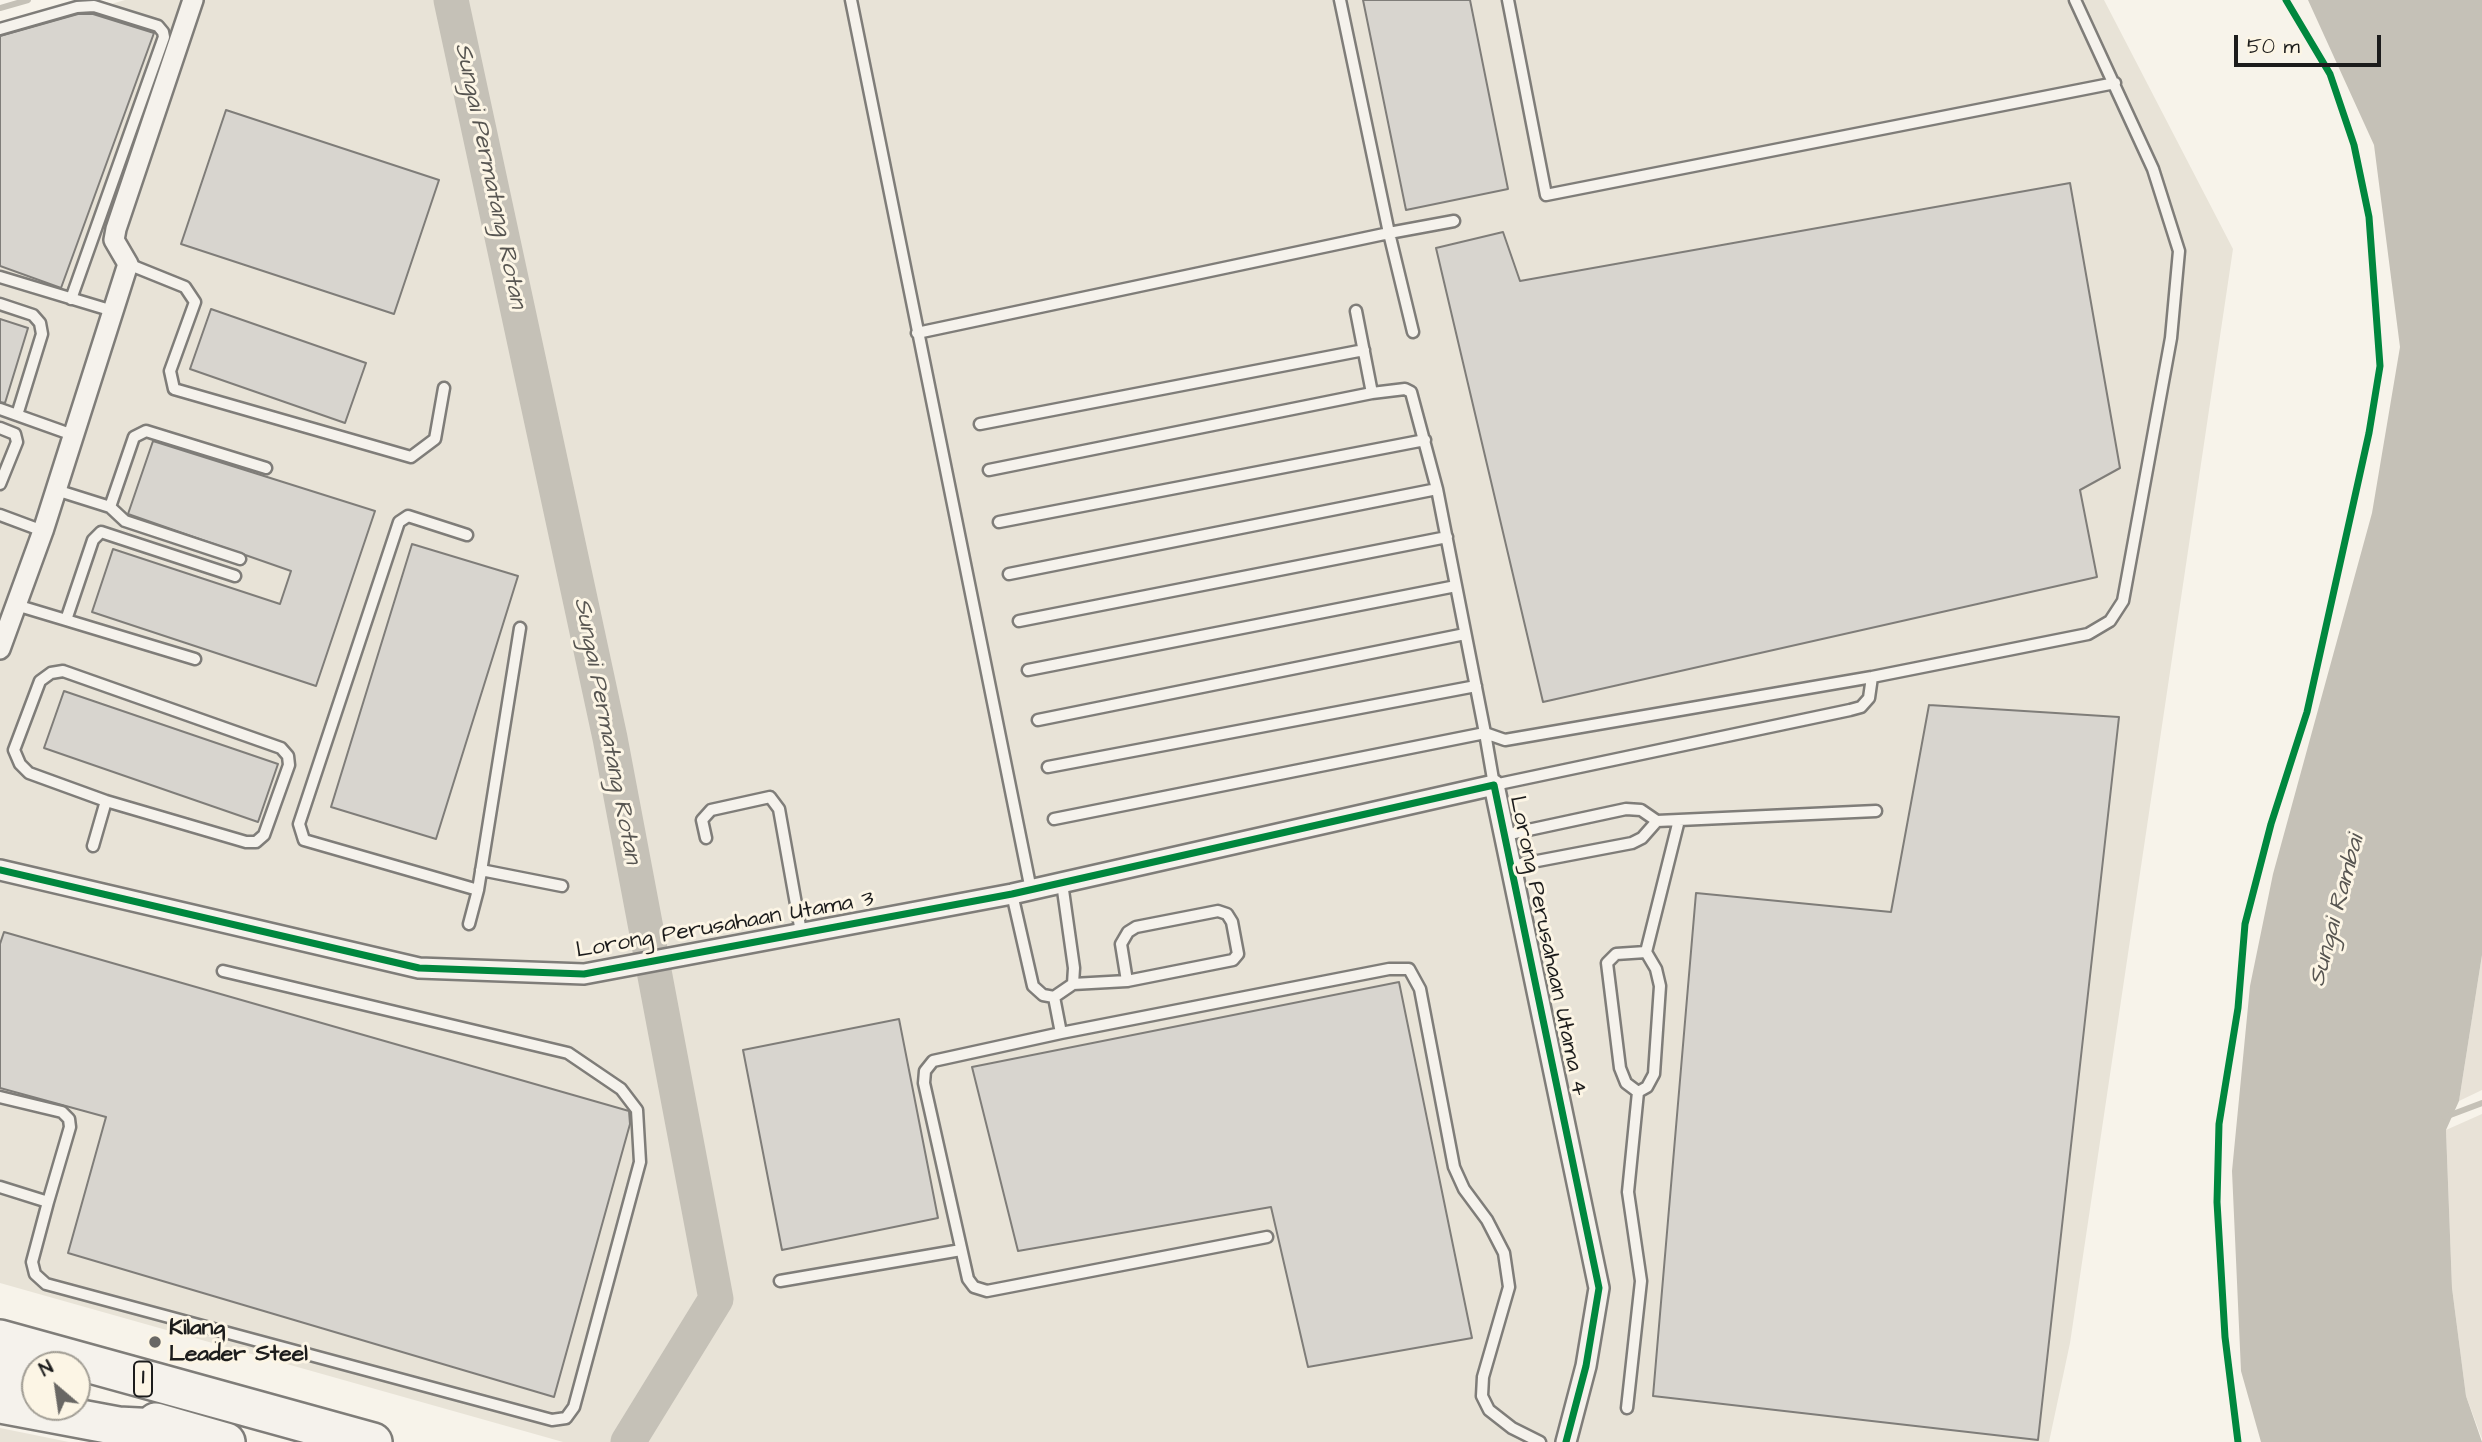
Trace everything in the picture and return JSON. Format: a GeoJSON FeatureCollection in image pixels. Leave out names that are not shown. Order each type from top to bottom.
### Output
{"type":"FeatureCollection","features":[{"type":"Feature","properties":{"kind":"highway"},"geometry":{"type":"LineString","coordinates":[[0,1316],[142,1360],[286,1419]]}},
{"type":"Feature","properties":{"kind":"highway","name":"1"},"geometry":{"type":"LineString","coordinates":[[0,1339],[373,1442]]}},
{"type":"Feature","properties":{"kind":"highway"},"geometry":{"type":"LineString","coordinates":[[0,1375],[21,1381]]}},
{"type":"Feature","properties":{"kind":"highway","name":"1"},"geometry":{"type":"LineString","coordinates":[[91,1402],[226,1442]]}},
{"type":"Feature","properties":{"kind":"highway"},"geometry":{"type":"LineString","coordinates":[[0,1404],[118,1426],[178,1429]]}},
{"type":"Feature","properties":{"kind":"street"},"geometry":{"type":"LineString","coordinates":[[0,649],[43,531],[128,264],[114,240],[116,229],[193,0]]}},
{"type":"Feature","properties":{"kind":"street","name":"Lorong Perusahaan Utama 4"},"geometry":{"type":"LineString","coordinates":[[1038,889],[1494,785],[1599,1288],[1586,1366],[1566,1442]]}},
{"type":"Feature","properties":{"kind":"street","name":"Lorong Perusahaan Utama 3"},"geometry":{"type":"LineString","coordinates":[[0,870],[419,968],[584,974],[667,956],[1038,889]]}},
{"type":"Feature","properties":{"kind":"lane"},"geometry":{"type":"LineString","coordinates":[[851,0],[917,332],[1038,889],[1074,968],[1073,984]]}},
{"type":"Feature","properties":{"kind":"lane"},"geometry":{"type":"LineString","coordinates":[[1340,0],[1389,233],[1413,332]]}},
{"type":"Feature","properties":{"kind":"lane"},"geometry":{"type":"LineString","coordinates":[[1508,0],[1546,195],[2115,83]]}},
{"type":"Feature","properties":{"kind":"lane"},"geometry":{"type":"LineString","coordinates":[[1054,819],[1485,733],[1505,740],[1522,738],[1872,677],[2088,634],[2110,621],[2123,601],[2171,338],[2179,251],[2153,169],[2075,0]]}},
{"type":"Feature","properties":{"kind":"lane"},"geometry":{"type":"LineString","coordinates":[[0,29],[76,7],[94,6],[158,26],[163,32],[164,37],[71,299]]}},
{"type":"Feature","properties":{"kind":"lane"},"geometry":{"type":"LineString","coordinates":[[917,332],[1454,221]]}},
{"type":"Feature","properties":{"kind":"lane"},"geometry":{"type":"LineString","coordinates":[[128,264],[185,287],[195,302],[170,370],[174,389],[411,457],[435,439],[444,388]]}},
{"type":"Feature","properties":{"kind":"lane"},"geometry":{"type":"LineString","coordinates":[[0,277],[113,311]]}},
{"type":"Feature","properties":{"kind":"lane"},"geometry":{"type":"LineString","coordinates":[[0,304],[33,315],[40,323],[42,334],[17,415]]}},
{"type":"Feature","properties":{"kind":"lane"},"geometry":{"type":"LineString","coordinates":[[1356,312],[1372,393]]}},
{"type":"Feature","properties":{"kind":"lane"},"geometry":{"type":"LineString","coordinates":[[979,424],[1364,350]]}},
{"type":"Feature","properties":{"kind":"lane"},"geometry":{"type":"LineString","coordinates":[[989,470],[1372,393],[1405,389],[1411,392],[1437,489],[1494,785],[1861,707],[1869,698],[1872,677]]}},
{"type":"Feature","properties":{"kind":"lane"},"geometry":{"type":"LineString","coordinates":[[0,409],[73,435]]}},
{"type":"Feature","properties":{"kind":"lane"},"geometry":{"type":"LineString","coordinates":[[0,428],[15,434],[17,442],[0,484]]}},
{"type":"Feature","properties":{"kind":"lane"},"geometry":{"type":"LineString","coordinates":[[110,507],[135,437],[146,431],[266,468]]}},
{"type":"Feature","properties":{"kind":"lane"},"geometry":{"type":"LineString","coordinates":[[999,522],[1425,440]]}},
{"type":"Feature","properties":{"kind":"lane"},"geometry":{"type":"LineString","coordinates":[[1009,574],[1437,489]]}},
{"type":"Feature","properties":{"kind":"lane"},"geometry":{"type":"LineString","coordinates":[[56,490],[110,507],[125,521],[240,559]]}},
{"type":"Feature","properties":{"kind":"lane"},"geometry":{"type":"LineString","coordinates":[[0,516],[43,531]]}},
{"type":"Feature","properties":{"kind":"lane"},"geometry":{"type":"LineString","coordinates":[[467,535],[408,516],[399,522],[299,824],[304,840],[478,890]]}},
{"type":"Feature","properties":{"kind":"lane"},"geometry":{"type":"LineString","coordinates":[[66,620],[93,540],[101,532],[234,576]]}},
{"type":"Feature","properties":{"kind":"lane"},"geometry":{"type":"LineString","coordinates":[[1018,621],[1447,537]]}},
{"type":"Feature","properties":{"kind":"lane"},"geometry":{"type":"LineString","coordinates":[[1028,670],[1457,586]]}},
{"type":"Feature","properties":{"kind":"lane"},"geometry":{"type":"LineString","coordinates":[[16,605],[195,659]]}},
{"type":"Feature","properties":{"kind":"lane"},"geometry":{"type":"LineString","coordinates":[[469,924],[478,890],[520,628]]}},
{"type":"Feature","properties":{"kind":"lane"},"geometry":{"type":"LineString","coordinates":[[1038,720],[1465,634]]}},
{"type":"Feature","properties":{"kind":"lane"},"geometry":{"type":"LineString","coordinates":[[63,671],[281,748],[289,756],[289,765],[264,835],[256,842],[246,842],[107,801],[29,773],[20,764],[14,750],[40,681],[51,673],[63,671]]}},
{"type":"Feature","properties":{"kind":"lane"},"geometry":{"type":"LineString","coordinates":[[1048,767],[1476,686]]}},
{"type":"Feature","properties":{"kind":"lane"},"geometry":{"type":"LineString","coordinates":[[706,838],[702,820],[711,810],[770,797],[779,809],[801,932]]}},
{"type":"Feature","properties":{"kind":"lane"},"geometry":{"type":"LineString","coordinates":[[93,846],[107,801]]}},
{"type":"Feature","properties":{"kind":"lane"},"geometry":{"type":"LineString","coordinates":[[1505,835],[1626,809],[1641,810],[1657,821],[1876,811]]}},
{"type":"Feature","properties":{"kind":"lane"},"geometry":{"type":"LineString","coordinates":[[1638,1092],[1647,1087],[1654,1074],[1660,986],[1656,969],[1646,952],[1679,820]]}},
{"type":"Feature","properties":{"kind":"lane"},"geometry":{"type":"LineString","coordinates":[[1511,866],[1632,843],[1642,838],[1657,821]]}},
{"type":"Feature","properties":{"kind":"lane"},"geometry":{"type":"LineString","coordinates":[[481,870],[562,886]]}},
{"type":"Feature","properties":{"kind":"lane"},"geometry":{"type":"LineString","coordinates":[[1038,889],[1033,986],[1043,995],[1054,997],[1073,984],[1127,981],[1233,960],[1238,954],[1232,922],[1227,914],[1218,911],[1136,927],[1128,932],[1121,944],[1127,981]]}},
{"type":"Feature","properties":{"kind":"lane"},"geometry":{"type":"LineString","coordinates":[[1638,1092],[1626,1083],[1620,1068],[1607,963],[1616,954],[1646,952]]}},
{"type":"Feature","properties":{"kind":"lane"},"geometry":{"type":"LineString","coordinates":[[1267,1237],[987,1291],[974,1287],[968,1279],[961,1250],[924,1083],[925,1071],[933,1061],[1061,1034],[1389,969],[1409,970],[1420,989],[1454,1167],[1464,1189],[1486,1220],[1504,1253],[1509,1287],[1483,1377],[1482,1396],[1489,1410],[1512,1428],[1540,1442]]}},
{"type":"Feature","properties":{"kind":"lane"},"geometry":{"type":"LineString","coordinates":[[0,1097],[62,1112],[69,1119],[70,1127],[32,1262],[35,1274],[46,1284],[552,1420],[566,1418],[574,1407],[640,1162],[637,1110],[621,1089],[568,1053],[223,971]]}},
{"type":"Feature","properties":{"kind":"lane"},"geometry":{"type":"LineString","coordinates":[[1054,997],[1061,1034]]}},
{"type":"Feature","properties":{"kind":"lane"},"geometry":{"type":"LineString","coordinates":[[1627,1408],[1641,1281],[1628,1192],[1638,1092]]}},
{"type":"Feature","properties":{"kind":"lane"},"geometry":{"type":"LineString","coordinates":[[0,1187],[48,1202]]}},
{"type":"Feature","properties":{"kind":"lane"},"geometry":{"type":"LineString","coordinates":[[780,1281],[961,1250]]}},
{"type":"Feature","properties":{"kind":"shaded area"},"geometry":{"type":"Polygon","coordinates":[[[125,0],[2104,0],[2233,249],[2070,1343],[2049,1442],[563,1442],[0,1283],[0,36],[125,0]]]}},
{"type":"Feature","properties":{"kind":"shaded area"},"geometry":{"type":"Polygon","coordinates":[[[2482,955],[2482,1090],[2459,1101],[2482,955]]]}},
{"type":"Feature","properties":{"kind":"shaded area"},"geometry":{"type":"Polygon","coordinates":[[[2482,1114],[2482,1439],[2466,1396],[2452,1288],[2446,1130],[2482,1114]]]}},
{"type":"Feature","properties":{"kind":"shaded area"},"geometry":{"type":"Polygon","coordinates":[[[0,1428],[69,1442],[0,1442],[0,1428]]]}},
{"type":"Feature","properties":{"kind":"water","name":"Sungai Rambai"},"geometry":{"type":"Polygon","coordinates":[[[2308,0],[2482,0],[2482,955],[2459,1101],[2446,1130],[2452,1288],[2466,1396],[2482,1442],[2261,1442],[2241,1371],[2232,1171],[2250,986],[2273,874],[2372,513],[2400,347],[2374,145],[2308,0]]]}},
{"type":"Feature","properties":{"kind":"building"},"geometry":{"type":"Polygon","coordinates":[[[1363,0],[1470,0],[1508,189],[1406,210],[1363,0]]]}},
{"type":"Feature","properties":{"kind":"building"},"geometry":{"type":"Polygon","coordinates":[[[78,14],[93,14],[154,33],[61,288],[0,266],[0,36],[78,14]]]}},
{"type":"Feature","properties":{"kind":"building"},"geometry":{"type":"Polygon","coordinates":[[[226,110],[439,180],[394,314],[181,244],[226,110]]]}},
{"type":"Feature","properties":{"kind":"building"},"geometry":{"type":"Polygon","coordinates":[[[2070,183],[2120,468],[2080,490],[2097,577],[1543,702],[1436,248],[1503,232],[1520,281],[2070,183]]]}},
{"type":"Feature","properties":{"kind":"building"},"geometry":{"type":"Polygon","coordinates":[[[211,309],[366,363],[345,423],[190,369],[211,309]]]}},
{"type":"Feature","properties":{"kind":"building"},"geometry":{"type":"Polygon","coordinates":[[[0,319],[28,328],[5,403],[0,402],[0,319]]]}},
{"type":"Feature","properties":{"kind":"building"},"geometry":{"type":"Polygon","coordinates":[[[153,441],[375,511],[316,686],[92,612],[113,549],[280,604],[291,571],[128,514],[153,441]]]}},
{"type":"Feature","properties":{"kind":"building"},"geometry":{"type":"Polygon","coordinates":[[[412,544],[518,576],[436,839],[331,807],[412,544]]]}},
{"type":"Feature","properties":{"kind":"building"},"geometry":{"type":"Polygon","coordinates":[[[64,691],[278,764],[258,822],[44,748],[64,691]]]}},
{"type":"Feature","properties":{"kind":"building"},"geometry":{"type":"Polygon","coordinates":[[[1929,705],[2119,717],[2038,1440],[1653,1396],[1696,893],[1891,912],[1929,705]]]}},
{"type":"Feature","properties":{"kind":"building"},"geometry":{"type":"Polygon","coordinates":[[[4,932],[629,1111],[630,1124],[554,1397],[68,1253],[106,1117],[0,1088],[0,944],[4,932]]]}},
{"type":"Feature","properties":{"kind":"building"},"geometry":{"type":"Polygon","coordinates":[[[1399,982],[1472,1338],[1308,1367],[1271,1207],[1018,1251],[972,1067],[1399,982]]]}},
{"type":"Feature","properties":{"kind":"building"},"geometry":{"type":"Polygon","coordinates":[[[899,1019],[938,1218],[782,1250],[743,1050],[899,1019]]]}},
{"type":"Feature","properties":{"kind":"waterway"},"geometry":{"type":"LineString","coordinates":[[0,8],[28,0]]}},
{"type":"Feature","properties":{"kind":"waterway","name":"Sungai Permatang Rotan"},"geometry":{"type":"LineString","coordinates":[[451,0],[610,738],[716,1299],[628,1442]]}},
{"type":"Feature","properties":{"kind":"waterway"},"geometry":{"type":"LineString","coordinates":[[2445,1117],[2482,1103]]}},
{"type":"Feature","properties":{"kind":"cycle path"},"geometry":{"type":"LineString","coordinates":[[2238,1442],[2225,1337],[2217,1202],[2219,1124],[2238,1008],[2245,924],[2271,824],[2307,712],[2369,433],[2380,366],[2369,217],[2354,145],[2330,74],[2286,0]]}},
{"type":"Feature","properties":{"kind":"cycle path"},"geometry":{"type":"LineString","coordinates":[[0,870],[419,968],[584,974],[1012,894],[1494,785],[1599,1288],[1586,1366],[1566,1442]]}},
{"type":"Feature","properties":{"kind":"place","name":"Kilang Leader Steel"},"geometry":{"type":"Point","coordinates":[155,1342]}}]}
